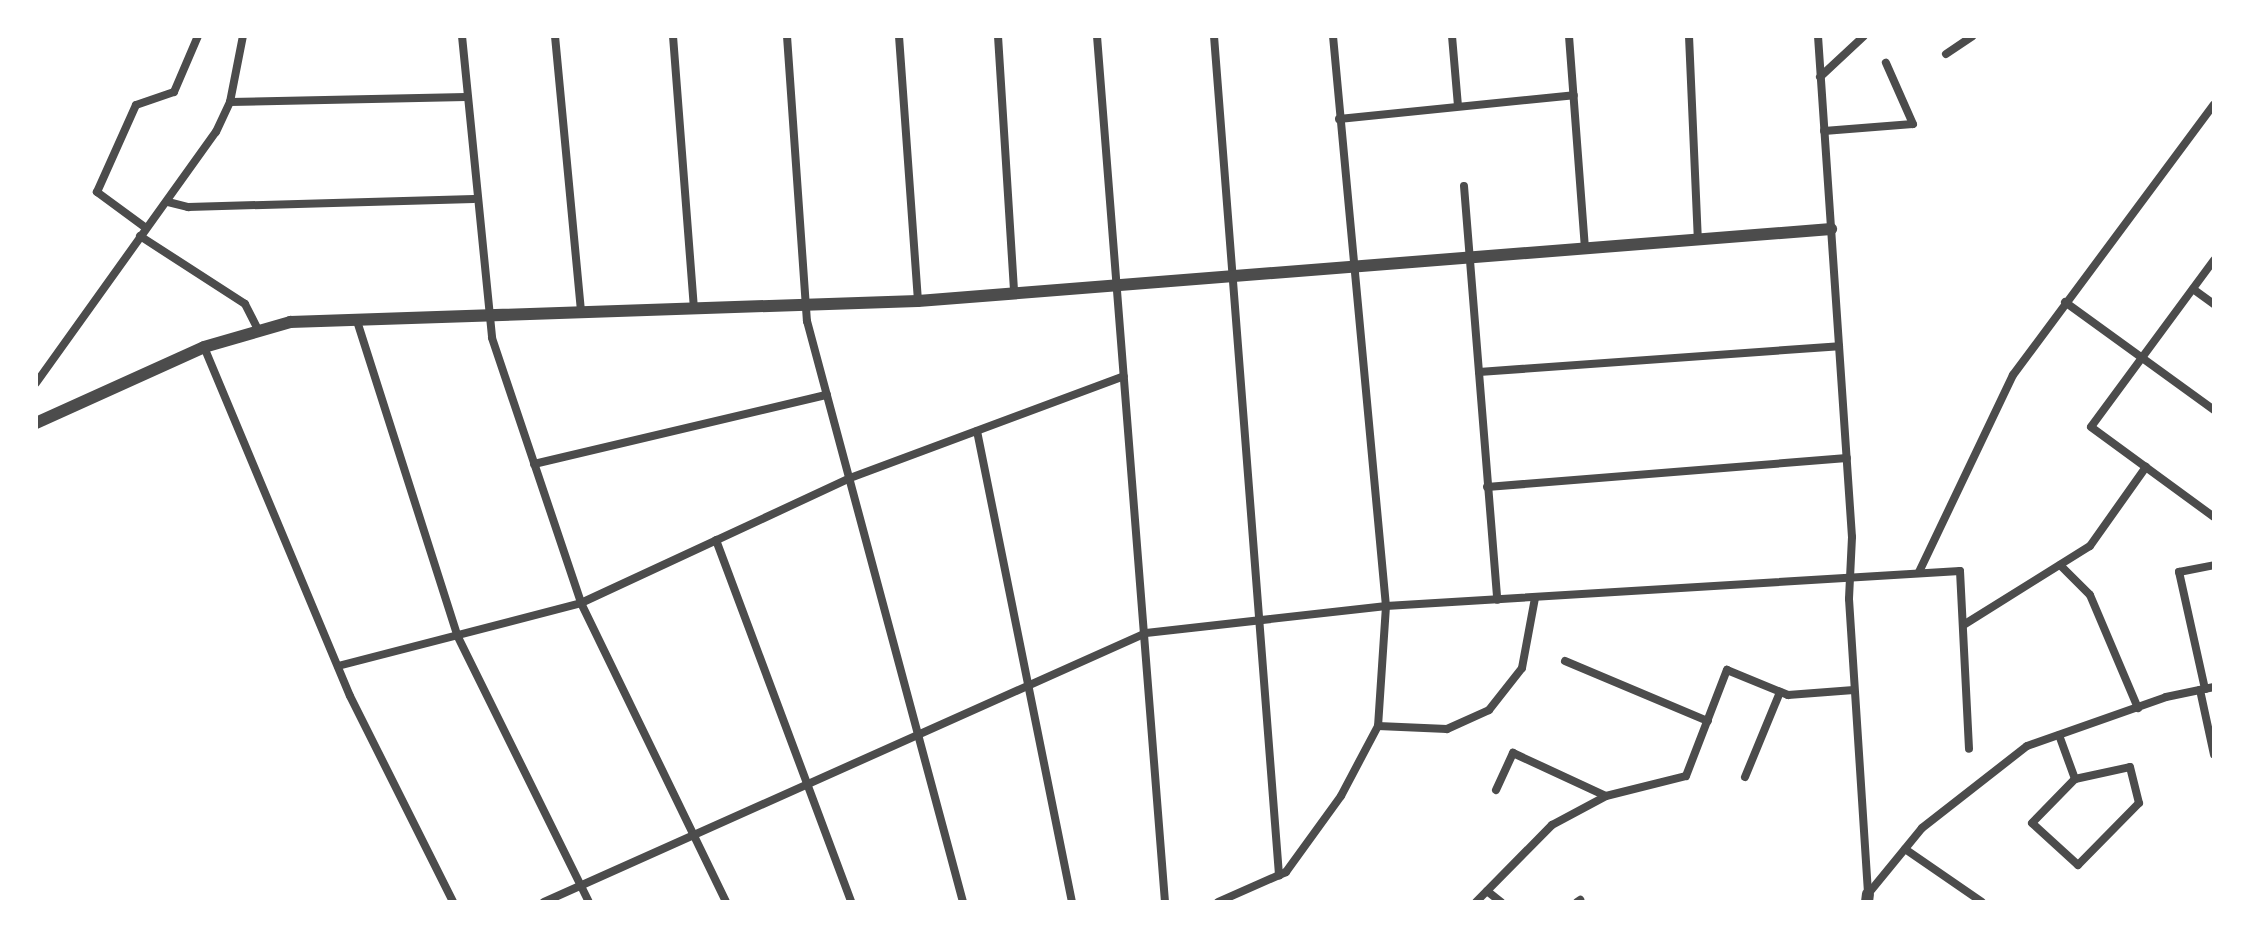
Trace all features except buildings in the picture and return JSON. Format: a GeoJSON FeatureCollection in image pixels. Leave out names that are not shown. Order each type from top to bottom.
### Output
{"type":"FeatureCollection","features":[{"type":"Feature","properties":{"kind":"street"},"geometry":{"type":"LineString","coordinates":[[198,36],[174,92],[136,105],[97,192],[143,232],[245,304],[258,329]]}},
{"type":"Feature","properties":{"kind":"street"},"geometry":{"type":"LineString","coordinates":[[36,383],[143,232],[168,202],[230,102],[243,36]]}},
{"type":"Feature","properties":{"kind":"street"},"geometry":{"type":"LineString","coordinates":[[462,36],[474,199],[488,317],[581,603],[726,902]]}},
{"type":"Feature","properties":{"kind":"street"},"geometry":{"type":"LineString","coordinates":[[555,36],[581,313]]}},
{"type":"Feature","properties":{"kind":"street"},"geometry":{"type":"LineString","coordinates":[[673,36],[694,309]]}},
{"type":"Feature","properties":{"kind":"street"},"geometry":{"type":"LineString","coordinates":[[787,36],[806,306],[963,902]]}},
{"type":"Feature","properties":{"kind":"street"},"geometry":{"type":"LineString","coordinates":[[899,36],[918,301]]}},
{"type":"Feature","properties":{"kind":"street"},"geometry":{"type":"LineString","coordinates":[[998,36],[1014,293]]}},
{"type":"Feature","properties":{"kind":"street"},"geometry":{"type":"LineString","coordinates":[[1097,36],[1165,902]]}},
{"type":"Feature","properties":{"kind":"street"},"geometry":{"type":"LineString","coordinates":[[1214,36],[1263,623],[1279,875]]}},
{"type":"Feature","properties":{"kind":"street"},"geometry":{"type":"LineString","coordinates":[[1218,902],[1279,875],[1341,796],[1378,726],[1386,606],[1351,266],[1333,36]]}},
{"type":"Feature","properties":{"kind":"street"},"geometry":{"type":"LineString","coordinates":[[1452,36],[1458,106]]}},
{"type":"Feature","properties":{"kind":"street"},"geometry":{"type":"LineString","coordinates":[[1569,36],[1585,248]]}},
{"type":"Feature","properties":{"kind":"street"},"geometry":{"type":"LineString","coordinates":[[1689,36],[1698,239]]}},
{"type":"Feature","properties":{"kind":"street"},"geometry":{"type":"LineString","coordinates":[[1818,36],[1852,537],[1848,575],[1868,898]]}},
{"type":"Feature","properties":{"kind":"street"},"geometry":{"type":"LineString","coordinates":[[1820,77],[1864,36]]}},
{"type":"Feature","properties":{"kind":"street"},"geometry":{"type":"LineString","coordinates":[[1946,54],[1973,36]]}},
{"type":"Feature","properties":{"kind":"street"},"geometry":{"type":"LineString","coordinates":[[1824,131],[1913,124],[1886,63]]}},
{"type":"Feature","properties":{"kind":"street"},"geometry":{"type":"LineString","coordinates":[[1339,119],[1574,95]]}},
{"type":"Feature","properties":{"kind":"street"},"geometry":{"type":"LineString","coordinates":[[230,102],[466,97]]}},
{"type":"Feature","properties":{"kind":"street"},"geometry":{"type":"LineString","coordinates":[[1919,572],[2013,375],[2214,104]]}},
{"type":"Feature","properties":{"kind":"street"},"geometry":{"type":"LineString","coordinates":[[1464,186],[1497,600]]}},
{"type":"Feature","properties":{"kind":"street"},"geometry":{"type":"LineString","coordinates":[[168,202],[188,207],[474,199]]}},
{"type":"Feature","properties":{"kind":"street"},"geometry":{"type":"LineString","coordinates":[[36,423],[204,347],[290,322],[918,301],[1831,229]]}},
{"type":"Feature","properties":{"kind":"street"},"geometry":{"type":"LineString","coordinates":[[2214,260],[2091,427],[2214,517]]}},
{"type":"Feature","properties":{"kind":"street"},"geometry":{"type":"LineString","coordinates":[[2193,289],[2214,304]]}},
{"type":"Feature","properties":{"kind":"street"},"geometry":{"type":"LineString","coordinates":[[2065,302],[2214,410]]}},
{"type":"Feature","properties":{"kind":"street"},"geometry":{"type":"LineString","coordinates":[[357,321],[457,635],[589,902]]}},
{"type":"Feature","properties":{"kind":"street"},"geometry":{"type":"LineString","coordinates":[[1479,372],[1839,346]]}},
{"type":"Feature","properties":{"kind":"street"},"geometry":{"type":"LineString","coordinates":[[204,347],[338,666],[453,902]]}},
{"type":"Feature","properties":{"kind":"street"},"geometry":{"type":"LineString","coordinates":[[338,666],[581,603],[850,478],[1124,376]]}},
{"type":"Feature","properties":{"kind":"street"},"geometry":{"type":"LineString","coordinates":[[534,464],[827,395]]}},
{"type":"Feature","properties":{"kind":"street"},"geometry":{"type":"LineString","coordinates":[[977,431],[1072,902]]}},
{"type":"Feature","properties":{"kind":"street"},"geometry":{"type":"LineString","coordinates":[[1487,487],[1847,458]]}},
{"type":"Feature","properties":{"kind":"street"},"geometry":{"type":"LineString","coordinates":[[1965,624],[2090,546],[2146,467]]}},
{"type":"Feature","properties":{"kind":"street"},"geometry":{"type":"LineString","coordinates":[[716,540],[851,902]]}},
{"type":"Feature","properties":{"kind":"street"},"geometry":{"type":"LineString","coordinates":[[2060,565],[2090,595],[2138,708]]}},
{"type":"Feature","properties":{"kind":"street"},"geometry":{"type":"LineString","coordinates":[[2214,565],[2179,572],[2206,688],[2214,755]]}},
{"type":"Feature","properties":{"kind":"street"},"geometry":{"type":"LineString","coordinates":[[544,902],[918,732],[1146,633],[1263,623],[1386,606],[1848,575],[1960,571],[1969,749]]}},
{"type":"Feature","properties":{"kind":"street"},"geometry":{"type":"LineString","coordinates":[[1378,726],[1447,729],[1489,710],[1522,668],[1535,598]]}},
{"type":"Feature","properties":{"kind":"street"},"geometry":{"type":"LineString","coordinates":[[1565,661],[1708,721]]}},
{"type":"Feature","properties":{"kind":"street"},"geometry":{"type":"LineString","coordinates":[[1476,902],[1552,825],[1606,796],[1686,776],[1727,670],[1780,692],[1854,690]]}},
{"type":"Feature","properties":{"kind":"street"},"geometry":{"type":"LineString","coordinates":[[1868,898],[1922,828],[2027,746],[2206,688]]}},
{"type":"Feature","properties":{"kind":"street"},"geometry":{"type":"LineString","coordinates":[[1745,777],[1780,692]]}},
{"type":"Feature","properties":{"kind":"street"},"geometry":{"type":"LineString","coordinates":[[2059,735],[2075,779]]}},
{"type":"Feature","properties":{"kind":"street"},"geometry":{"type":"LineString","coordinates":[[1496,790],[1513,753],[1606,796]]}},
{"type":"Feature","properties":{"kind":"street"},"geometry":{"type":"LineString","coordinates":[[2130,767],[2139,803],[2078,865],[2032,823],[2075,779],[2130,767]]}},
{"type":"Feature","properties":{"kind":"street"},"geometry":{"type":"LineString","coordinates":[[1905,849],[1982,902]]}},
{"type":"Feature","properties":{"kind":"street"},"geometry":{"type":"LineString","coordinates":[[1487,891],[1501,902]]}}]}
